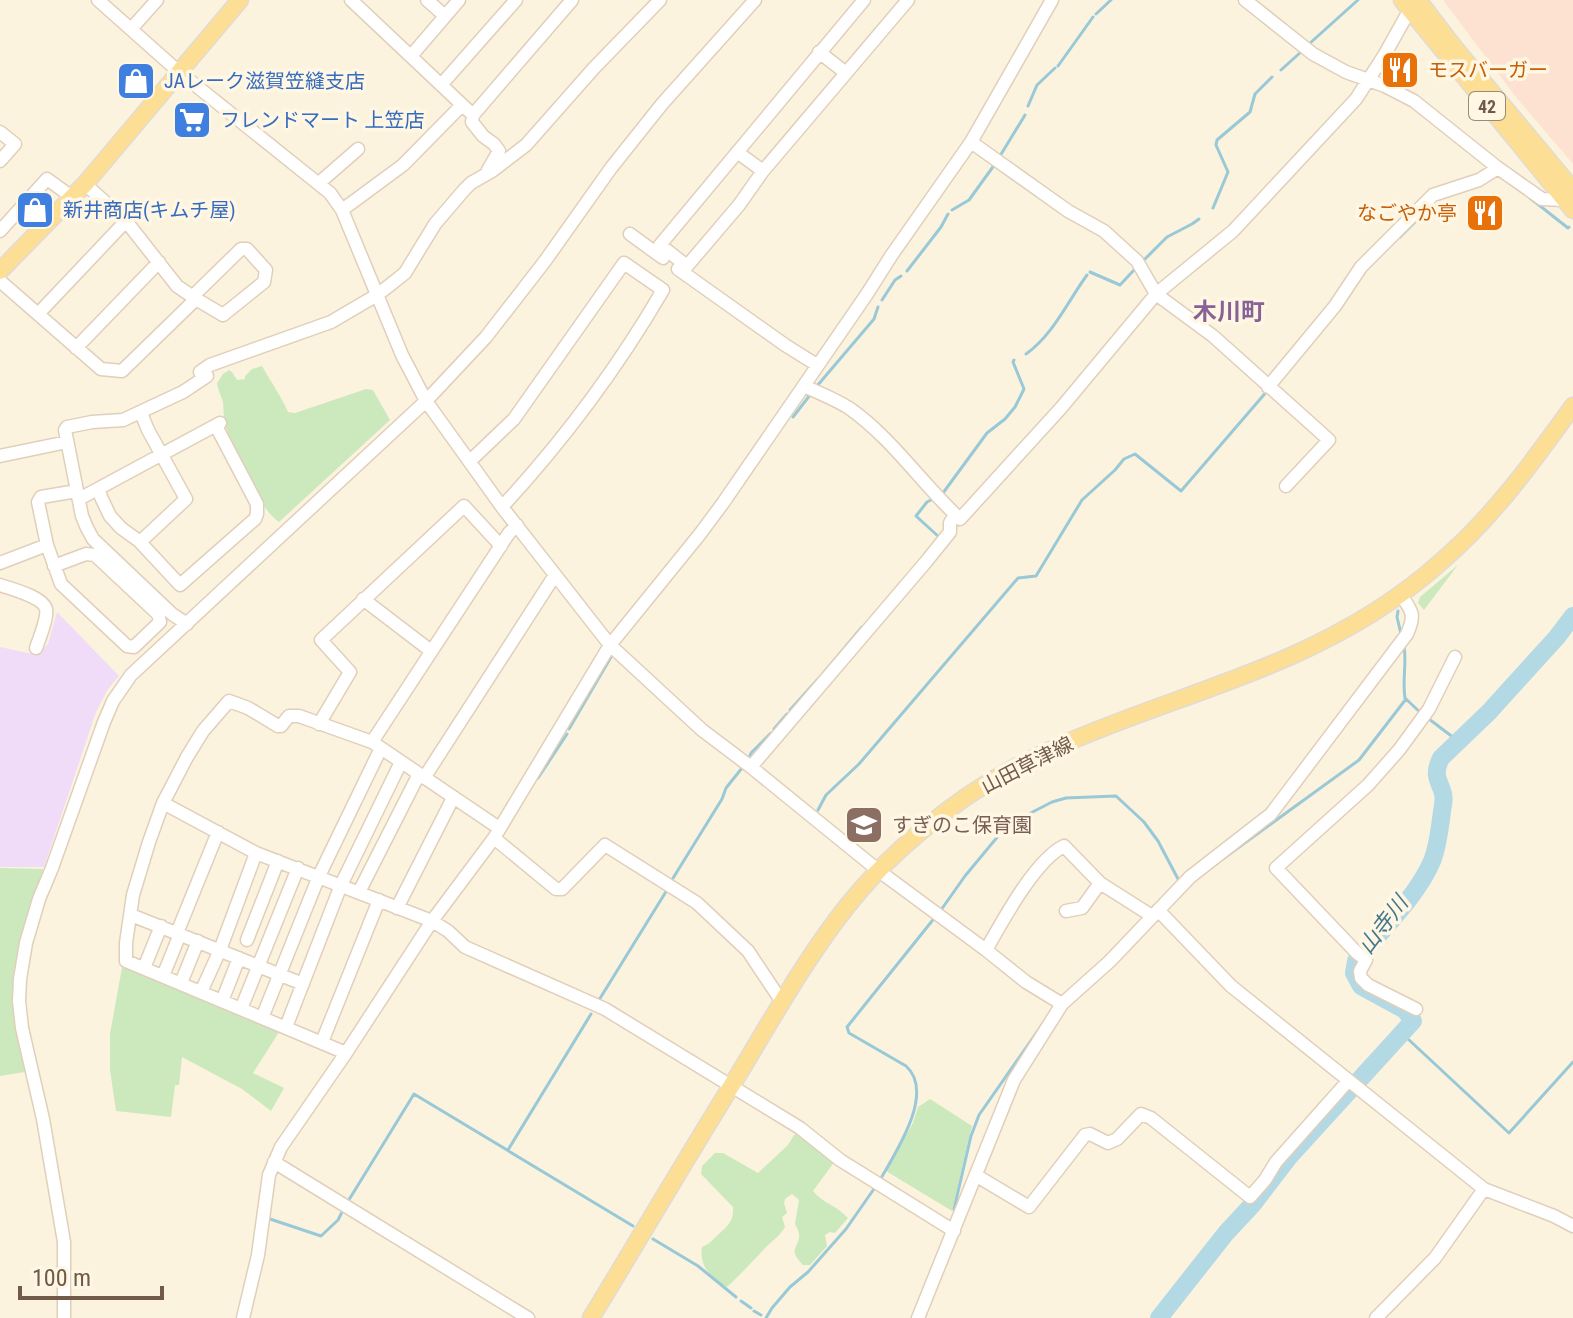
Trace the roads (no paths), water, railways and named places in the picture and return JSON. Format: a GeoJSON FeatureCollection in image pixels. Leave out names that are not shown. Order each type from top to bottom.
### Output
{"type":"FeatureCollection","features":[{"type":"Feature","properties":{"kind":"main road"},"geometry":{"type":"LineString","coordinates":[[0,271],[85,184],[240,0]]}},
{"type":"Feature","properties":{"kind":"main road","name":"42"},"geometry":{"type":"LineString","coordinates":[[1412,3],[1454,47],[1570,200]]}},
{"type":"Feature","properties":{"kind":"main road","name":"山田草津線"},"geometry":{"type":"LineString","coordinates":[[591,1318],[822,940],[849,904],[915,837],[964,798],[1044,753],[1291,656],[1350,626],[1400,594],[1443,561],[1478,526],[1573,406]]}},
{"type":"Feature","properties":{"kind":"street"},"geometry":{"type":"LineString","coordinates":[[131,29],[157,0]]}},
{"type":"Feature","properties":{"kind":"street"},"geometry":{"type":"LineString","coordinates":[[351,0],[473,115]]}},
{"type":"Feature","properties":{"kind":"street"},"geometry":{"type":"LineString","coordinates":[[427,0],[445,16]]}},
{"type":"Feature","properties":{"kind":"street"},"geometry":{"type":"LineString","coordinates":[[411,56],[459,0]]}},
{"type":"Feature","properties":{"kind":"street"},"geometry":{"type":"LineString","coordinates":[[441,85],[516,0]]}},
{"type":"Feature","properties":{"kind":"street"},"geometry":{"type":"LineString","coordinates":[[479,179],[499,151],[472,122],[473,115],[572,0]]}},
{"type":"Feature","properties":{"kind":"street"},"geometry":{"type":"LineString","coordinates":[[187,624],[172,614],[93,539],[82,516],[67,442],[67,427],[123,420],[141,413],[183,392],[210,365],[331,322],[377,295],[405,273],[435,224],[471,183],[526,145],[660,0]]}},
{"type":"Feature","properties":{"kind":"street"},"geometry":{"type":"LineString","coordinates":[[64,1318],[64,1242],[47,1140],[22,1028],[19,1001],[22,961],[39,899],[113,701],[131,675],[428,404],[486,337],[662,104],[755,0]]}},
{"type":"Feature","properties":{"kind":"street"},"geometry":{"type":"LineString","coordinates":[[684,269],[660,245],[864,0]]}},
{"type":"Feature","properties":{"kind":"street"},"geometry":{"type":"LineString","coordinates":[[684,269],[908,0]]}},
{"type":"Feature","properties":{"kind":"street"},"geometry":{"type":"LineString","coordinates":[[243,1318],[258,1255],[269,1175],[281,1147],[432,921],[497,833],[610,645],[700,534],[971,142],[1052,0]]}},
{"type":"Feature","properties":{"kind":"street"},"geometry":{"type":"LineString","coordinates":[[1245,0],[1261,5],[1313,54],[1414,101],[1542,199],[1570,200]]}},
{"type":"Feature","properties":{"kind":"street"},"geometry":{"type":"LineString","coordinates":[[101,1],[179,72],[330,193],[342,210],[402,355],[428,404],[502,507],[610,645],[702,730],[879,871],[1026,982],[1062,1004]]}},
{"type":"Feature","properties":{"kind":"street"},"geometry":{"type":"LineString","coordinates":[[804,386],[850,409],[911,465],[960,519],[1051,419],[1156,294],[1233,231],[1356,99],[1412,3]]}},
{"type":"Feature","properties":{"kind":"street"},"geometry":{"type":"LineString","coordinates":[[819,52],[846,73]]}},
{"type":"Feature","properties":{"kind":"street"},"geometry":{"type":"LineString","coordinates":[[342,210],[403,165],[462,105]]}},
{"type":"Feature","properties":{"kind":"street"},"geometry":{"type":"LineString","coordinates":[[0,132],[15,144],[0,161]]}},
{"type":"Feature","properties":{"kind":"street"},"geometry":{"type":"LineString","coordinates":[[971,142],[1068,211],[1104,231],[1137,261],[1156,294],[1213,336],[1329,440],[1286,486]]}},
{"type":"Feature","properties":{"kind":"street"},"geometry":{"type":"LineString","coordinates":[[319,183],[358,149]]}},
{"type":"Feature","properties":{"kind":"street"},"geometry":{"type":"LineString","coordinates":[[737,152],[763,171]]}},
{"type":"Feature","properties":{"kind":"street"},"geometry":{"type":"LineString","coordinates":[[1268,387],[1335,306],[1361,267],[1433,195],[1479,180],[1498,168]]}},
{"type":"Feature","properties":{"kind":"street"},"geometry":{"type":"LineString","coordinates":[[0,231],[47,179],[72,197]]}},
{"type":"Feature","properties":{"kind":"street"},"geometry":{"type":"LineString","coordinates":[[0,281],[101,369],[122,371],[194,298],[241,249],[247,249],[266,270],[264,282],[223,315],[194,298],[177,286],[126,221],[85,184]]}},
{"type":"Feature","properties":{"kind":"street"},"geometry":{"type":"LineString","coordinates":[[38,314],[126,221]]}},
{"type":"Feature","properties":{"kind":"street"},"geometry":{"type":"LineString","coordinates":[[630,234],[817,365]]}},
{"type":"Feature","properties":{"kind":"street"},"geometry":{"type":"LineString","coordinates":[[76,348],[159,262]]}},
{"type":"Feature","properties":{"kind":"street"},"geometry":{"type":"LineString","coordinates":[[470,461],[514,419],[624,263],[663,290],[638,332],[581,411],[542,463],[502,507]]}},
{"type":"Feature","properties":{"kind":"street"},"geometry":{"type":"LineString","coordinates":[[140,542],[186,501],[141,413]]}},
{"type":"Feature","properties":{"kind":"street"},"geometry":{"type":"LineString","coordinates":[[54,566],[86,554],[95,555],[158,614],[160,622],[134,647],[127,646],[61,584],[54,566],[47,545],[38,502],[41,497],[78,495],[99,488],[218,424],[257,504],[257,514],[180,585],[140,542],[110,516],[99,488]]}},
{"type":"Feature","properties":{"kind":"street"},"geometry":{"type":"LineString","coordinates":[[0,456],[67,442]]}},
{"type":"Feature","properties":{"kind":"street"},"geometry":{"type":"LineString","coordinates":[[319,724],[350,672],[321,640],[464,506],[501,546]]}},
{"type":"Feature","properties":{"kind":"street"},"geometry":{"type":"LineString","coordinates":[[751,767],[925,563],[950,532],[950,523],[955,515]]}},
{"type":"Feature","properties":{"kind":"street"},"geometry":{"type":"LineString","coordinates":[[262,1018],[376,745],[431,651],[517,525]]}},
{"type":"Feature","properties":{"kind":"street"},"geometry":{"type":"LineString","coordinates":[[0,563],[47,545]]}},
{"type":"Feature","properties":{"kind":"street"},"geometry":{"type":"LineString","coordinates":[[359,892],[421,776],[555,575]]}},
{"type":"Feature","properties":{"kind":"street"},"geometry":{"type":"LineString","coordinates":[[0,585],[40,600],[45,606],[47,613],[36,648]]}},
{"type":"Feature","properties":{"kind":"street"},"geometry":{"type":"LineString","coordinates":[[918,1318],[1014,1080],[1062,1004],[1110,961],[1190,877],[1271,814],[1407,634],[1413,619],[1411,609],[1400,594]]}},
{"type":"Feature","properties":{"kind":"street"},"geometry":{"type":"LineString","coordinates":[[363,599],[431,651]]}},
{"type":"Feature","properties":{"kind":"street"},"geometry":{"type":"LineString","coordinates":[[1416,1009],[1368,985],[1361,978],[1360,971],[1366,960],[1276,868],[1368,785],[1399,750],[1429,709],[1455,657]]}},
{"type":"Feature","properties":{"kind":"street"},"geometry":{"type":"LineString","coordinates":[[346,1053],[126,961],[133,895],[163,803],[203,731],[229,701],[278,726],[289,716],[299,716],[376,745],[453,798],[497,833],[556,889],[562,889],[605,845],[697,903],[748,951],[782,1002]]}},
{"type":"Feature","properties":{"kind":"street"},"geometry":{"type":"LineString","coordinates":[[286,1027],[341,885],[401,762]]}},
{"type":"Feature","properties":{"kind":"street"},"geometry":{"type":"LineString","coordinates":[[397,908],[453,798]]}},
{"type":"Feature","properties":{"kind":"street"},"geometry":{"type":"LineString","coordinates":[[163,803],[256,853],[432,921],[465,947],[605,1009],[800,1128],[851,1167],[954,1231]]}},
{"type":"Feature","properties":{"kind":"street"},"geometry":{"type":"LineString","coordinates":[[163,976],[218,832]]}},
{"type":"Feature","properties":{"kind":"street"},"geometry":{"type":"LineString","coordinates":[[986,950],[1014,902],[1054,851],[1064,846],[1100,883],[1155,913],[1231,986],[1484,1189],[1573,1226]]}},
{"type":"Feature","properties":{"kind":"street"},"geometry":{"type":"LineString","coordinates":[[201,992],[256,853]]}},
{"type":"Feature","properties":{"kind":"street"},"geometry":{"type":"LineString","coordinates":[[247,940],[278,861]]}},
{"type":"Feature","properties":{"kind":"street"},"geometry":{"type":"LineString","coordinates":[[241,1009],[298,868]]}},
{"type":"Feature","properties":{"kind":"street"},"geometry":{"type":"LineString","coordinates":[[1066,911],[1082,908],[1100,883]]}},
{"type":"Feature","properties":{"kind":"street"},"geometry":{"type":"LineString","coordinates":[[322,1042],[379,900]]}},
{"type":"Feature","properties":{"kind":"street"},"geometry":{"type":"LineString","coordinates":[[131,915],[303,984]]}},
{"type":"Feature","properties":{"kind":"street"},"geometry":{"type":"LineString","coordinates":[[144,968],[161,926]]}},
{"type":"Feature","properties":{"kind":"street"},"geometry":{"type":"LineString","coordinates":[[227,932],[266,949]]}},
{"type":"Feature","properties":{"kind":"street"},"geometry":{"type":"LineString","coordinates":[[181,983],[198,941]]}},
{"type":"Feature","properties":{"kind":"street"},"geometry":{"type":"LineString","coordinates":[[222,1001],[239,958]]}},
{"type":"Feature","properties":{"kind":"street"},"geometry":{"type":"LineString","coordinates":[[977,1176],[1029,1207],[1085,1135],[1112,1142],[1141,1114],[1151,1118],[1250,1197],[1276,1162],[1348,1081]]}},
{"type":"Feature","properties":{"kind":"street"},"geometry":{"type":"LineString","coordinates":[[274,1162],[528,1318]]}},
{"type":"Feature","properties":{"kind":"street"},"geometry":{"type":"LineString","coordinates":[[1376,1318],[1435,1258],[1484,1189]]}},
{"type":"Feature","properties":{"kind":"waterway"},"geometry":{"type":"LineString","coordinates":[[1096,14],[1111,0]]}},
{"type":"Feature","properties":{"kind":"waterway"},"geometry":{"type":"LineString","coordinates":[[1309,44],[1358,0]]}},
{"type":"Feature","properties":{"kind":"waterway"},"geometry":{"type":"LineString","coordinates":[[1058,66],[1093,17]]}},
{"type":"Feature","properties":{"kind":"waterway"},"geometry":{"type":"LineString","coordinates":[[1281,70],[1302,51]]}},
{"type":"Feature","properties":{"kind":"waterway"},"geometry":{"type":"LineString","coordinates":[[1028,106],[1037,85],[1055,68]]}},
{"type":"Feature","properties":{"kind":"waterway"},"geometry":{"type":"LineString","coordinates":[[1213,208],[1228,172],[1216,145],[1217,140],[1250,112],[1255,94],[1272,77]]}},
{"type":"Feature","properties":{"kind":"waterway"},"geometry":{"type":"LineString","coordinates":[[1000,156],[1025,115]]}},
{"type":"Feature","properties":{"kind":"waterway"},"geometry":{"type":"LineString","coordinates":[[952,210],[969,200],[995,164]]}},
{"type":"Feature","properties":{"kind":"waterway"},"geometry":{"type":"LineString","coordinates":[[1530,198],[1569,227]]}},
{"type":"Feature","properties":{"kind":"waterway"},"geometry":{"type":"LineString","coordinates":[[907,271],[948,214]]}},
{"type":"Feature","properties":{"kind":"waterway"},"geometry":{"type":"LineString","coordinates":[[1400,237],[1420,217]]}},
{"type":"Feature","properties":{"kind":"waterway"},"geometry":{"type":"LineString","coordinates":[[1142,262],[1167,237],[1199,219]]}},
{"type":"Feature","properties":{"kind":"waterway"},"geometry":{"type":"LineString","coordinates":[[1090,272],[1120,285],[1134,270]]}},
{"type":"Feature","properties":{"kind":"waterway"},"geometry":{"type":"LineString","coordinates":[[1026,354],[1052,328],[1087,275]]}},
{"type":"Feature","properties":{"kind":"waterway"},"geometry":{"type":"LineString","coordinates":[[882,300],[901,276]]}},
{"type":"Feature","properties":{"kind":"waterway"},"geometry":{"type":"LineString","coordinates":[[1346,300],[1357,283]]}},
{"type":"Feature","properties":{"kind":"waterway"},"geometry":{"type":"LineString","coordinates":[[817,386],[874,319],[878,307]]}},
{"type":"Feature","properties":{"kind":"waterway"},"geometry":{"type":"LineString","coordinates":[[943,493],[987,433],[1015,407],[1024,389],[1014,360]]}},
{"type":"Feature","properties":{"kind":"waterway"},"geometry":{"type":"LineString","coordinates":[[818,810],[826,795],[859,764],[1018,578],[1036,576],[1082,500],[1124,459],[1135,454],[1181,491],[1268,390]]}},
{"type":"Feature","properties":{"kind":"waterway"},"geometry":{"type":"LineString","coordinates":[[793,417],[810,395]]}},
{"type":"Feature","properties":{"kind":"waterway"},"geometry":{"type":"LineString","coordinates":[[933,499],[916,516],[939,537]]}},
{"type":"Feature","properties":{"kind":"waterway"},"geometry":{"type":"LineString","coordinates":[[1398,611],[1401,634]]}},
{"type":"Feature","properties":{"kind":"waterway","name":"山寺川"},"geometry":{"type":"LineString","coordinates":[[1159,1318],[1289,1157],[1413,1021],[1405,1010],[1361,986],[1354,973],[1356,961],[1408,900],[1432,861],[1444,798],[1437,778],[1441,758],[1489,712],[1573,616]]}},
{"type":"Feature","properties":{"kind":"waterway"},"geometry":{"type":"LineString","coordinates":[[821,676],[862,627]]}},
{"type":"Feature","properties":{"kind":"waterway"},"geometry":{"type":"LineString","coordinates":[[1404,646],[1405,698]]}},
{"type":"Feature","properties":{"kind":"waterway"},"geometry":{"type":"LineString","coordinates":[[569,729],[611,657]]}},
{"type":"Feature","properties":{"kind":"waterway"},"geometry":{"type":"LineString","coordinates":[[790,710],[818,679]]}},
{"type":"Feature","properties":{"kind":"waterway"},"geometry":{"type":"LineString","coordinates":[[1213,866],[1359,760],[1406,699],[1423,715]]}},
{"type":"Feature","properties":{"kind":"waterway"},"geometry":{"type":"LineString","coordinates":[[774,729],[787,714]]}},
{"type":"Feature","properties":{"kind":"waterway"},"geometry":{"type":"LineString","coordinates":[[1429,719],[1458,741]]}},
{"type":"Feature","properties":{"kind":"waterway"},"geometry":{"type":"LineString","coordinates":[[749,758],[771,733]]}},
{"type":"Feature","properties":{"kind":"waterway"},"geometry":{"type":"LineString","coordinates":[[538,778],[567,734]]}},
{"type":"Feature","properties":{"kind":"waterway"},"geometry":{"type":"LineString","coordinates":[[670,883],[726,788],[742,768]]}},
{"type":"Feature","properties":{"kind":"waterway"},"geometry":{"type":"LineString","coordinates":[[941,910],[999,835],[1019,819],[1066,798],[1116,796],[1144,822],[1182,882]]}},
{"type":"Feature","properties":{"kind":"waterway"},"geometry":{"type":"LineString","coordinates":[[599,1000],[667,890]]}},
{"type":"Feature","properties":{"kind":"waterway"},"geometry":{"type":"LineString","coordinates":[[880,1180],[910,1123],[917,1091],[914,1078],[906,1066],[849,1033],[847,1027],[936,916]]}},
{"type":"Feature","properties":{"kind":"waterway"},"geometry":{"type":"LineString","coordinates":[[508,1150],[591,1014]]}},
{"type":"Feature","properties":{"kind":"waterway"},"geometry":{"type":"LineString","coordinates":[[955,1214],[971,1136],[979,1115],[1044,1022]]}},
{"type":"Feature","properties":{"kind":"waterway"},"geometry":{"type":"LineString","coordinates":[[1408,1039],[1509,1133],[1573,1062]]}},
{"type":"Feature","properties":{"kind":"waterway"},"geometry":{"type":"LineString","coordinates":[[347,1203],[414,1094],[633,1226]]}},
{"type":"Feature","properties":{"kind":"waterway"},"geometry":{"type":"LineString","coordinates":[[766,1318],[790,1287],[808,1272],[846,1229],[876,1186]]}},
{"type":"Feature","properties":{"kind":"waterway"},"geometry":{"type":"LineString","coordinates":[[267,1216],[321,1236],[338,1220],[343,1210]]}},
{"type":"Feature","properties":{"kind":"waterway"},"geometry":{"type":"LineString","coordinates":[[653,1239],[698,1266],[736,1297]]}},
{"type":"Feature","properties":{"kind":"waterway"},"geometry":{"type":"LineString","coordinates":[[741,1301],[751,1308]]}},
{"type":"Feature","properties":{"kind":"waterway"},"geometry":{"type":"LineString","coordinates":[[754,1311],[761,1315]]}},
{"type":"Feature","properties":{"kind":"place","name":"モスバーガー"},"geometry":{"type":"Point","coordinates":[1400,70]}},
{"type":"Feature","properties":{"kind":"place","name":"JAレーク滋賀笠縫支店"},"geometry":{"type":"Point","coordinates":[136,81]}},
{"type":"Feature","properties":{"kind":"place","name":"フレンドマート 上笠店"},"geometry":{"type":"Point","coordinates":[192,120]}},
{"type":"Feature","properties":{"kind":"place","name":"新井商店(キムチ屋)"},"geometry":{"type":"Point","coordinates":[35,210]}},
{"type":"Feature","properties":{"kind":"place","name":"なごやか亭"},"geometry":{"type":"Point","coordinates":[1485,213]}},
{"type":"Feature","properties":{"kind":"place","name":"すぎのこ保育園"},"geometry":{"type":"Point","coordinates":[864,825]}},
{"type":"Feature","properties":{"kind":"district","name":"木川町"},"geometry":{"type":"Point","coordinates":[1229,312]}}]}
